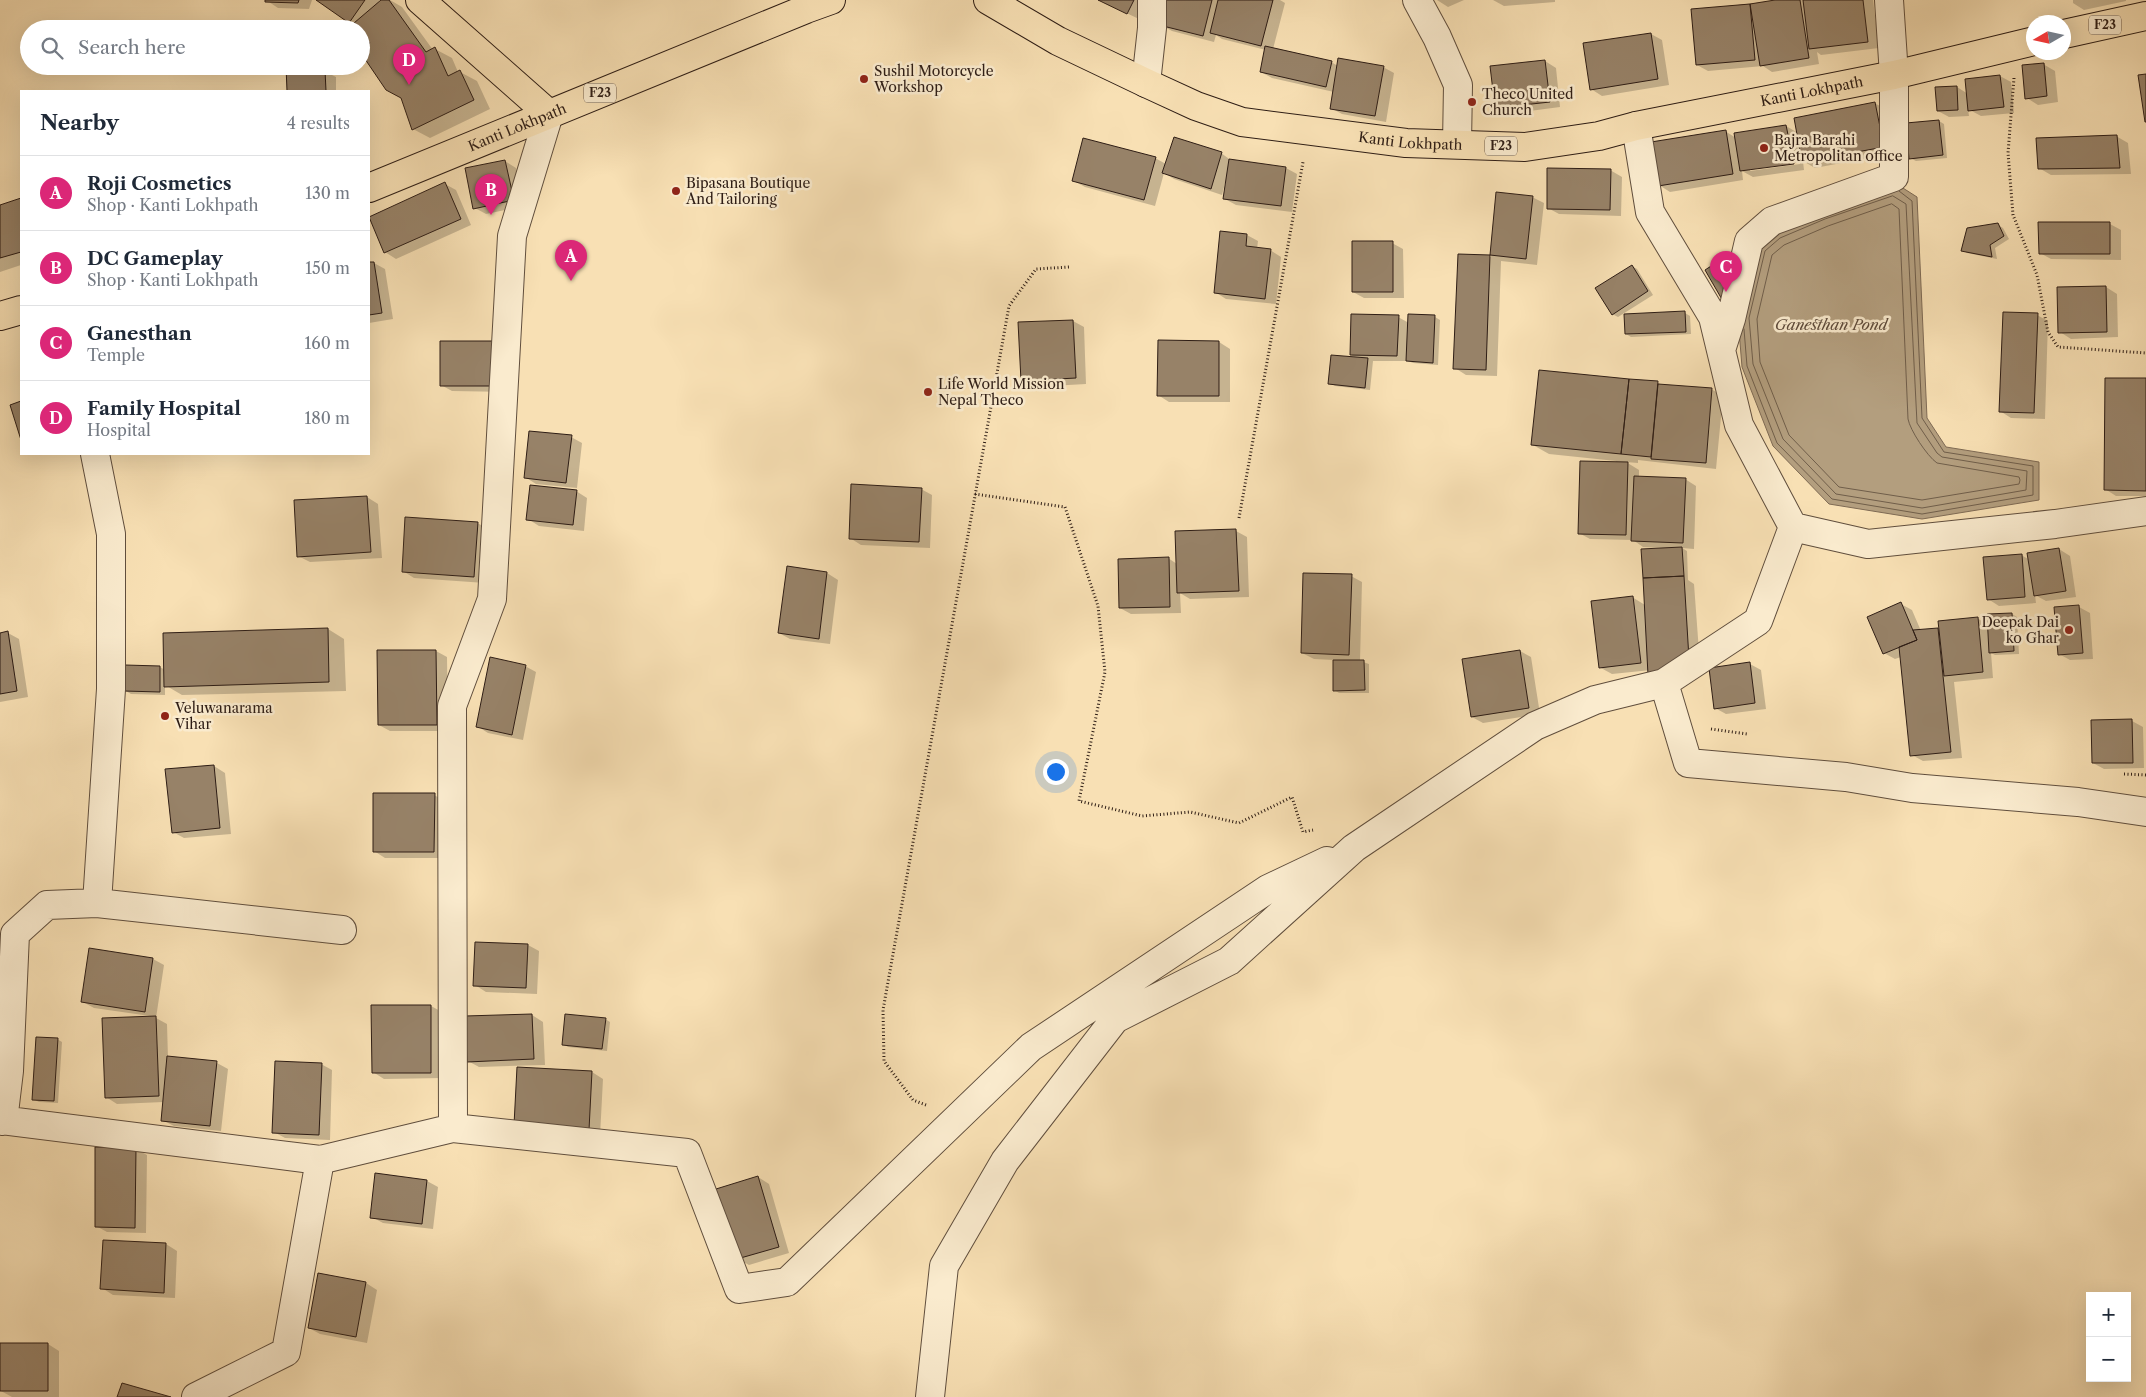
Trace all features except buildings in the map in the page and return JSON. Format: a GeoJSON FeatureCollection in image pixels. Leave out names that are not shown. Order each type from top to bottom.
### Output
{"type":"FeatureCollection","features":[{"type":"Feature","properties":{"kind":"main road"},"geometry":{"type":"LineString","coordinates":[[420,0],[549,114]]}},
{"type":"Feature","properties":{"kind":"main road","name":"Kanti Lokhpath"},"geometry":{"type":"LineString","coordinates":[[988,0],[1058,41],[1196,106],[1242,122],[1406,143],[1525,147],[1599,136],[1636,126],[1894,75],[2025,43]]}},
{"type":"Feature","properties":{"kind":"main road","name":"Kanti Lokhpath"},"geometry":{"type":"LineString","coordinates":[[370,188],[813,3]]}},
{"type":"Feature","properties":{"kind":"main road","name":"F23"},"geometry":{"type":"LineString","coordinates":[[2071,32],[2146,16]]}},
{"type":"Feature","properties":{"kind":"main road"},"geometry":{"type":"LineString","coordinates":[[0,316],[20,310]]}},
{"type":"Feature","properties":{"kind":"street"},"geometry":{"type":"LineString","coordinates":[[1146,83],[1152,0]]}},
{"type":"Feature","properties":{"kind":"street"},"geometry":{"type":"LineString","coordinates":[[1417,0],[1437,37],[1458,85],[1457,144]]}},
{"type":"Feature","properties":{"kind":"street"},"geometry":{"type":"LineString","coordinates":[[1721,350],[1732,319],[1749,242],[1772,220],[1894,177],[1894,75],[1889,0]]}},
{"type":"Feature","properties":{"kind":"street"},"geometry":{"type":"LineString","coordinates":[[453,1128],[452,706],[492,600],[512,236],[549,114]]}},
{"type":"Feature","properties":{"kind":"street"},"geometry":{"type":"LineString","coordinates":[[930,1397],[944,1266],[1010,1154],[1115,1018],[1229,961],[1354,848],[1535,726],[1595,700],[1664,683],[1758,621],[1793,527],[1739,425],[1713,317],[1650,212],[1636,126]]}},
{"type":"Feature","properties":{"kind":"street"},"geometry":{"type":"LineString","coordinates":[[95,455],[110,534],[112,689],[97,903]]}},
{"type":"Feature","properties":{"kind":"street"},"geometry":{"type":"LineString","coordinates":[[1793,527],[1868,544],[2055,524],[2146,511]]}},
{"type":"Feature","properties":{"kind":"street"},"geometry":{"type":"LineString","coordinates":[[1664,683],[1688,763],[1846,777],[1912,788],[2078,802],[2146,812]]}},
{"type":"Feature","properties":{"kind":"street"},"geometry":{"type":"LineString","coordinates":[[342,930],[97,903],[47,905],[15,934],[9,1071],[1,1120],[320,1160],[453,1128],[687,1153],[738,1290],[787,1282],[1031,1047],[1268,889],[1354,848]]}},
{"type":"Feature","properties":{"kind":"street"},"geometry":{"type":"LineString","coordinates":[[196,1397],[286,1352],[320,1160]]}},
{"type":"Feature","properties":{"kind":"path"},"geometry":{"type":"LineString","coordinates":[[2025,43],[2008,154],[2013,215],[2037,275],[2048,332],[2058,347],[2146,353]]}},
{"type":"Feature","properties":{"kind":"path"},"geometry":{"type":"LineString","coordinates":[[1239,518],[1300,170],[1312,131]]}},
{"type":"Feature","properties":{"kind":"path"},"geometry":{"type":"LineString","coordinates":[[957,1118],[914,1100],[884,1061],[883,1010],[1009,306],[1036,269],[1068,267]]}},
{"type":"Feature","properties":{"kind":"path"},"geometry":{"type":"LineString","coordinates":[[975,494],[1065,507],[1098,606],[1105,672],[1079,801],[1142,816],[1190,812],[1239,823],[1292,797],[1303,832],[1322,829]]}},
{"type":"Feature","properties":{"kind":"water","name":"Ganesthan Pond"},"geometry":{"type":"Polygon","coordinates":[[[1895,183],[1917,197],[1927,418],[1946,447],[2039,462],[2039,500],[1922,519],[1829,504],[1773,446],[1742,367],[1738,318],[1755,245],[1774,229],[1895,183]]]}},
{"type":"Feature","properties":{"kind":"place","name":"Sushil Motorcycle Workshop"},"geometry":{"type":"Point","coordinates":[864,79]}},
{"type":"Feature","properties":{"kind":"place","name":"Family Hospital"},"geometry":{"type":"Point","coordinates":[409,85]}},
{"type":"Feature","properties":{"kind":"place","name":"Theco United Church"},"geometry":{"type":"Point","coordinates":[1472,102]}},
{"type":"Feature","properties":{"kind":"place","name":"Bajra Barahi Metropolitan office"},"geometry":{"type":"Point","coordinates":[1764,148]}},
{"type":"Feature","properties":{"kind":"place","name":"Bipasana Boutique And Tailoring"},"geometry":{"type":"Point","coordinates":[676,191]}},
{"type":"Feature","properties":{"kind":"place","name":"DC Gameplay"},"geometry":{"type":"Point","coordinates":[491,215]}},
{"type":"Feature","properties":{"kind":"place","name":"Roji Cosmetics"},"geometry":{"type":"Point","coordinates":[571,281]}},
{"type":"Feature","properties":{"kind":"place","name":"Ganesthan"},"geometry":{"type":"Point","coordinates":[1726,292]}},
{"type":"Feature","properties":{"kind":"place","name":"Life World Mission Nepal Theco"},"geometry":{"type":"Point","coordinates":[928,392]}},
{"type":"Feature","properties":{"kind":"place","name":"Deepak Dai ko Ghar"},"geometry":{"type":"Point","coordinates":[2069,630]}},
{"type":"Feature","properties":{"kind":"place","name":"Veluwanarama Vihar"},"geometry":{"type":"Point","coordinates":[165,716]}}]}
